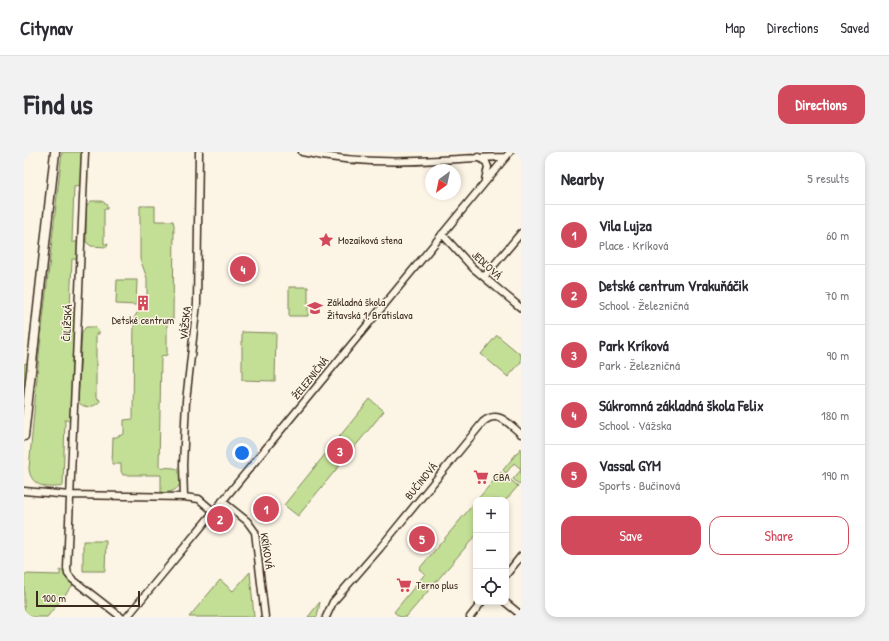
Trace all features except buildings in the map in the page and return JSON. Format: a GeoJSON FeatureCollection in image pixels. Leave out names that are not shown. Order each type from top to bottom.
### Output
{"type":"FeatureCollection","features":[{"type":"Feature","properties":{"kind":"street"},"geometry":{"type":"LineString","coordinates":[[24,436],[55,152]]}},
{"type":"Feature","properties":{"kind":"street","name":"ČILIŽSKÁ"},"geometry":{"type":"LineString","coordinates":[[85,152],[67,568],[68,574],[72,579],[121,617]]}},
{"type":"Feature","properties":{"kind":"street","name":"VÁŽSKA"},"geometry":{"type":"LineString","coordinates":[[184,497],[183,465],[186,401],[197,303],[199,152]]}},
{"type":"Feature","properties":{"kind":"street"},"geometry":{"type":"LineString","coordinates":[[302,152],[338,159],[439,160],[508,154]]}},
{"type":"Feature","properties":{"kind":"street"},"geometry":{"type":"LineString","coordinates":[[439,152],[439,160]]}},
{"type":"Feature","properties":{"kind":"street","name":"ŽELEZNIČNÁ"},"geometry":{"type":"LineString","coordinates":[[127,617],[508,154]]}},
{"type":"Feature","properties":{"kind":"street"},"geometry":{"type":"LineString","coordinates":[[478,157],[486,162],[488,167],[483,185]]}},
{"type":"Feature","properties":{"kind":"street"},"geometry":{"type":"LineString","coordinates":[[484,277],[521,233]]}},
{"type":"Feature","properties":{"kind":"street","name":"JEDĽOVÁ"},"geometry":{"type":"LineString","coordinates":[[442,234],[484,277],[521,308]]}},
{"type":"Feature","properties":{"kind":"street","name":"BUČINOVÁ"},"geometry":{"type":"LineString","coordinates":[[326,617],[333,602],[344,588],[368,562],[485,420],[492,416],[498,416],[521,434]]}},
{"type":"Feature","properties":{"kind":"street"},"geometry":{"type":"LineString","coordinates":[[24,491],[70,495],[184,497],[199,499],[213,511]]}},
{"type":"Feature","properties":{"kind":"street","name":"KRÍKOVÁ"},"geometry":{"type":"LineString","coordinates":[[222,501],[247,521],[255,532],[265,617]]}},
{"type":"Feature","properties":{"kind":"street"},"geometry":{"type":"LineString","coordinates":[[509,571],[521,556]]}},
{"type":"Feature","properties":{"kind":"street"},"geometry":{"type":"LineString","coordinates":[[470,617],[480,605]]}},
{"type":"Feature","properties":{"kind":"street"},"geometry":{"type":"LineString","coordinates":[[509,605],[521,615]]}},
{"type":"Feature","properties":{"kind":"green space"},"geometry":{"type":"Polygon","coordinates":[[[62,152],[82,152],[80,186],[74,187],[72,242],[78,242],[77,259],[72,259],[70,308],[75,309],[70,420],[65,420],[63,486],[46,487],[33,480],[29,469],[39,355],[62,152]]]}},
{"type":"Feature","properties":{"kind":"green space"},"geometry":{"type":"Polygon","coordinates":[[[91,201],[102,201],[107,205],[107,209],[104,209],[104,244],[108,244],[107,247],[91,246],[86,242],[86,206],[91,201]]]}},
{"type":"Feature","properties":{"kind":"green space"},"geometry":{"type":"Polygon","coordinates":[[[140,206],[155,206],[155,221],[173,221],[174,225],[173,319],[167,319],[167,355],[161,356],[159,467],[180,470],[181,481],[178,488],[175,490],[161,493],[161,475],[123,475],[121,471],[121,464],[112,464],[113,438],[124,434],[124,420],[133,419],[134,318],[139,310],[147,310],[147,278],[140,259],[140,206]]]}},
{"type":"Feature","properties":{"kind":"green space"},"geometry":{"type":"Polygon","coordinates":[[[117,280],[137,280],[136,305],[116,304],[117,280]]]}},
{"type":"Feature","properties":{"kind":"green space"},"geometry":{"type":"Polygon","coordinates":[[[289,287],[308,287],[308,316],[289,316],[289,287]]]}},
{"type":"Feature","properties":{"kind":"green space"},"geometry":{"type":"Polygon","coordinates":[[[86,327],[95,327],[99,331],[99,334],[96,334],[96,398],[100,401],[89,407],[80,404],[78,401],[82,332],[86,327]]]}},
{"type":"Feature","properties":{"kind":"green space"},"geometry":{"type":"Polygon","coordinates":[[[242,332],[276,333],[275,381],[242,380],[242,332]]]}},
{"type":"Feature","properties":{"kind":"green space"},"geometry":{"type":"Polygon","coordinates":[[[497,335],[521,355],[521,362],[508,377],[481,354],[497,335]]]}},
{"type":"Feature","properties":{"kind":"green space"},"geometry":{"type":"Polygon","coordinates":[[[29,362],[24,406],[24,364],[29,362]]]}},
{"type":"Feature","properties":{"kind":"green space"},"geometry":{"type":"Polygon","coordinates":[[[370,399],[384,411],[298,516],[284,505],[370,399]]]}},
{"type":"Feature","properties":{"kind":"green space"},"geometry":{"type":"Polygon","coordinates":[[[521,448],[521,469],[514,463],[506,473],[503,470],[521,448]]]}},
{"type":"Feature","properties":{"kind":"green space"},"geometry":{"type":"Polygon","coordinates":[[[521,470],[521,482],[519,484],[513,479],[521,470]]]}},
{"type":"Feature","properties":{"kind":"green space"},"geometry":{"type":"Polygon","coordinates":[[[501,472],[518,486],[509,497],[480,497],[501,472]]]}},
{"type":"Feature","properties":{"kind":"green space"},"geometry":{"type":"Polygon","coordinates":[[[473,505],[473,539],[406,617],[400,617],[394,612],[425,574],[419,569],[473,505]]]}},
{"type":"Feature","properties":{"kind":"green space"},"geometry":{"type":"Polygon","coordinates":[[[83,541],[106,541],[105,571],[83,571],[83,541]]]}},
{"type":"Feature","properties":{"kind":"green space"},"geometry":{"type":"Polygon","coordinates":[[[60,570],[64,572],[66,578],[73,585],[47,617],[24,617],[24,574],[60,575],[60,570]]]}},
{"type":"Feature","properties":{"kind":"green space"},"geometry":{"type":"Polygon","coordinates":[[[250,572],[254,617],[189,617],[220,580],[233,591],[250,572]]]}},
{"type":"Feature","properties":{"kind":"green space"},"geometry":{"type":"Polygon","coordinates":[[[320,602],[317,617],[308,617],[320,602]]]}},
{"type":"Feature","properties":{"kind":"place","name":"Mozaiková stena"},"geometry":{"type":"Point","coordinates":[326,240]}},
{"type":"Feature","properties":{"kind":"place","name":"Súkromná základná škola Felix"},"geometry":{"type":"Point","coordinates":[243,269]}},
{"type":"Feature","properties":{"kind":"place","name":"Detské centrum"},"geometry":{"type":"Point","coordinates":[143,303]}},
{"type":"Feature","properties":{"kind":"place","name":"Základná škola Žitavská 1, Bratislava"},"geometry":{"type":"Point","coordinates":[315,308]}},
{"type":"Feature","properties":{"kind":"place","name":"Park Kríková"},"geometry":{"type":"Point","coordinates":[340,451]}},
{"type":"Feature","properties":{"kind":"place","name":"CBA"},"geometry":{"type":"Point","coordinates":[481,477]}},
{"type":"Feature","properties":{"kind":"place","name":"Vila Lujza"},"geometry":{"type":"Point","coordinates":[266,509]}},
{"type":"Feature","properties":{"kind":"place","name":"Detské centrum Vrakuňáčik"},"geometry":{"type":"Point","coordinates":[220,519]}},
{"type":"Feature","properties":{"kind":"place","name":"Vassal GYM"},"geometry":{"type":"Point","coordinates":[422,539]}},
{"type":"Feature","properties":{"kind":"place","name":"Terno plus"},"geometry":{"type":"Point","coordinates":[404,585]}}]}
